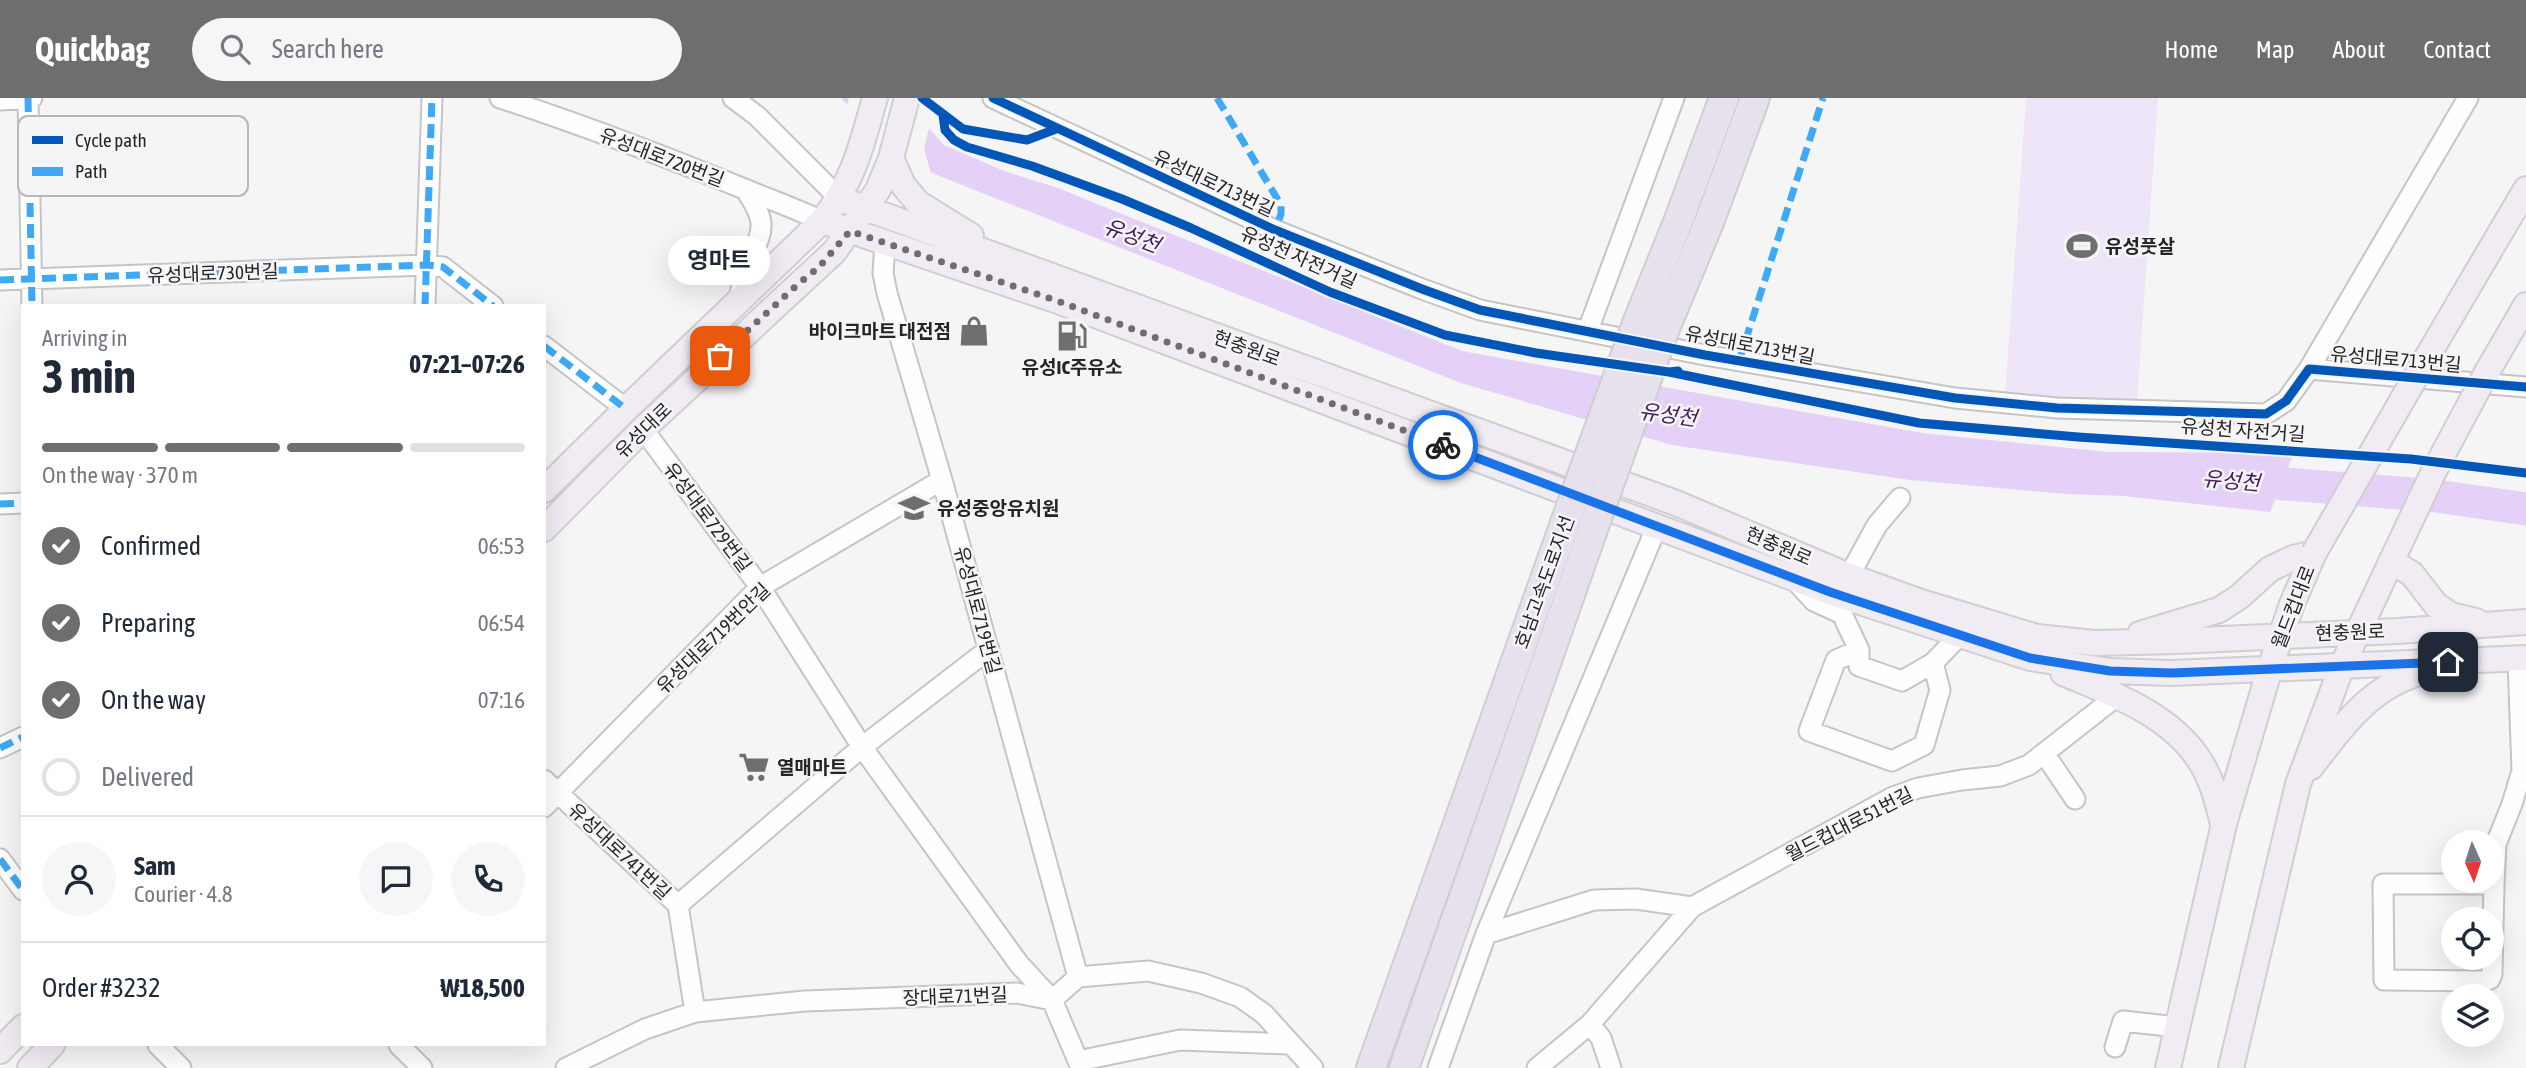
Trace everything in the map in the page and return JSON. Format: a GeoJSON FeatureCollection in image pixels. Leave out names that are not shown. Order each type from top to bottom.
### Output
{"type":"FeatureCollection","features":[{"type":"Feature","properties":{"kind":"highway","name":"호남고속도로지선"},"geometry":{"type":"LineString","coordinates":[[1371,1068],[1638,321],[1724,98]]}},
{"type":"Feature","properties":{"kind":"highway","name":"호남고속도로지선"},"geometry":{"type":"LineString","coordinates":[[1404,1068],[1664,331],[1710,220],[1755,98]]}},
{"type":"Feature","properties":{"kind":"main road","name":"유성대로"},"geometry":{"type":"LineString","coordinates":[[546,488],[822,221],[840,199],[851,177],[875,98]]}},
{"type":"Feature","properties":{"kind":"main road","name":"유성대로"},"geometry":{"type":"LineString","coordinates":[[546,527],[643,429],[819,267],[850,231],[878,190],[891,158],[907,98]]}},
{"type":"Feature","properties":{"kind":"main road"},"geometry":{"type":"LineString","coordinates":[[891,158],[903,185],[918,203],[976,239],[1062,281]]}},
{"type":"Feature","properties":{"kind":"main road","name":"월드컵대로"},"geometry":{"type":"LineString","coordinates":[[2168,1068],[2224,824],[2281,634],[2314,553],[2526,190]]}},
{"type":"Feature","properties":{"kind":"main road"},"geometry":{"type":"LineString","coordinates":[[840,199],[1062,281]]}},
{"type":"Feature","properties":{"kind":"main road","name":"현충원로"},"geometry":{"type":"LineString","coordinates":[[822,221],[1055,300],[1792,578],[2030,658],[2110,671],[2172,673],[2522,659]]}},
{"type":"Feature","properties":{"kind":"main road","name":"현충원로"},"geometry":{"type":"LineString","coordinates":[[1062,281],[1676,503],[1849,576],[1921,602],[2036,637],[2095,643],[2526,622]]}},
{"type":"Feature","properties":{"kind":"main road"},"geometry":{"type":"LineString","coordinates":[[2231,1068],[2298,784],[2342,666],[2434,471],[2526,305]]}},
{"type":"Feature","properties":{"kind":"main road"},"geometry":{"type":"LineString","coordinates":[[2095,643],[2141,634],[2219,610],[2239,597],[2270,569],[2293,558],[2314,553]]}},
{"type":"Feature","properties":{"kind":"main road"},"geometry":{"type":"LineString","coordinates":[[2391,561],[2412,574],[2436,605],[2451,615],[2485,625]]}},
{"type":"Feature","properties":{"kind":"main road"},"geometry":{"type":"LineString","coordinates":[[2030,658],[2139,707],[2174,731],[2200,760],[2214,788],[2224,824]]}},
{"type":"Feature","properties":{"kind":"main road"},"geometry":{"type":"LineString","coordinates":[[2298,784],[2349,719],[2372,696],[2389,684],[2424,671],[2470,662]]}},
{"type":"Feature","properties":{"kind":"main road"},"geometry":{"type":"LineString","coordinates":[[0,1051],[21,1029]]}},
{"type":"Feature","properties":{"kind":"main road"},"geometry":{"type":"LineString","coordinates":[[30,1068],[51,1046]]}},
{"type":"Feature","properties":{"kind":"street"},"geometry":{"type":"LineString","coordinates":[[0,100],[30,98],[30,116]]}},
{"type":"Feature","properties":{"kind":"street"},"geometry":{"type":"LineString","coordinates":[[425,304],[432,98]]}},
{"type":"Feature","properties":{"kind":"street","name":"유성대로720번길"},"geometry":{"type":"LineString","coordinates":[[500,98],[562,118],[783,203],[822,221]]}},
{"type":"Feature","properties":{"kind":"street"},"geometry":{"type":"LineString","coordinates":[[733,98],[757,116],[840,199]]}},
{"type":"Feature","properties":{"kind":"street","name":"유성대로713번길"},"geometry":{"type":"LineString","coordinates":[[993,98],[1275,230],[1480,310],[1705,355],[1955,398],[2057,408],[2266,414],[2286,401],[2309,369],[2526,387]]}},
{"type":"Feature","properties":{"kind":"street"},"geometry":{"type":"LineString","coordinates":[[1588,330],[1674,98]]}},
{"type":"Feature","properties":{"kind":"street"},"geometry":{"type":"LineString","coordinates":[[2309,369],[2468,98]]}},
{"type":"Feature","properties":{"kind":"street"},"geometry":{"type":"LineString","coordinates":[[739,300],[746,269],[762,227],[758,208],[746,189]]}},
{"type":"Feature","properties":{"kind":"street"},"geometry":{"type":"LineString","coordinates":[[31,196],[32,304]]}},
{"type":"Feature","properties":{"kind":"street","name":"유성대로719번길"},"geometry":{"type":"LineString","coordinates":[[885,243],[883,272],[887,293],[942,480],[1078,977]]}},
{"type":"Feature","properties":{"kind":"street","name":"유성대로730번길"},"geometry":{"type":"LineString","coordinates":[[0,280],[427,265],[443,267],[490,304]]}},
{"type":"Feature","properties":{"kind":"street"},"geometry":{"type":"LineString","coordinates":[[546,348],[626,409]]}},
{"type":"Feature","properties":{"kind":"street","name":"유성대로729번길"},"geometry":{"type":"LineString","coordinates":[[643,429],[760,587],[862,747],[1019,964],[1052,1000],[1079,1065],[1180,1040],[1289,1044]]}},
{"type":"Feature","properties":{"kind":"street","name":"유성대로719번안길"},"geometry":{"type":"LineString","coordinates":[[551,786],[760,587],[942,480]]}},
{"type":"Feature","properties":{"kind":"street"},"geometry":{"type":"LineString","coordinates":[[1849,576],[1877,525],[1899,498]]}},
{"type":"Feature","properties":{"kind":"street"},"geometry":{"type":"LineString","coordinates":[[0,504],[21,503]]}},
{"type":"Feature","properties":{"kind":"street"},"geometry":{"type":"LineString","coordinates":[[1438,1068],[1486,934],[1657,526]]}},
{"type":"Feature","properties":{"kind":"street"},"geometry":{"type":"LineString","coordinates":[[1792,578],[1814,601],[1842,614],[1859,650],[1859,666],[1902,681],[1933,663],[1959,636]]}},
{"type":"Feature","properties":{"kind":"street"},"geometry":{"type":"LineString","coordinates":[[678,905],[862,747],[989,649]]}},
{"type":"Feature","properties":{"kind":"street"},"geometry":{"type":"LineString","coordinates":[[1859,650],[1836,660],[1809,731],[1892,761],[1924,745],[1940,691],[1933,663]]}},
{"type":"Feature","properties":{"kind":"street"},"geometry":{"type":"LineString","coordinates":[[2502,830],[2522,771],[2522,659]]}},
{"type":"Feature","properties":{"kind":"street","name":"월드컵대로51번길"},"geometry":{"type":"LineString","coordinates":[[1537,1068],[1590,1024],[1692,907],[1891,798],[1917,788],[2000,776],[2029,765],[2117,696]]}},
{"type":"Feature","properties":{"kind":"street"},"geometry":{"type":"LineString","coordinates":[[0,748],[21,738]]}},
{"type":"Feature","properties":{"kind":"street"},"geometry":{"type":"LineString","coordinates":[[2044,753],[2075,799]]}},
{"type":"Feature","properties":{"kind":"street","name":"유성대로741번길"},"geometry":{"type":"LineString","coordinates":[[551,786],[678,905],[695,1012]]}},
{"type":"Feature","properties":{"kind":"street"},"geometry":{"type":"LineString","coordinates":[[0,859],[21,887]]}},
{"type":"Feature","properties":{"kind":"street"},"geometry":{"type":"LineString","coordinates":[[2383,884],[2494,884],[2490,979],[2384,980],[2383,884]]}},
{"type":"Feature","properties":{"kind":"street"},"geometry":{"type":"LineString","coordinates":[[1486,934],[1594,900],[1636,899],[1692,907]]}},
{"type":"Feature","properties":{"kind":"street"},"geometry":{"type":"LineString","coordinates":[[1052,1000],[1078,977],[1149,971],[1201,983],[1240,997],[1264,1014],[1313,1068]]}},
{"type":"Feature","properties":{"kind":"street","name":"장대로71번길"},"geometry":{"type":"LineString","coordinates":[[566,1068],[645,1029],[695,1012],[805,1001],[1017,993],[1052,1000]]}},
{"type":"Feature","properties":{"kind":"street"},"geometry":{"type":"LineString","coordinates":[[2115,1047],[2123,1021],[2177,1027]]}},
{"type":"Feature","properties":{"kind":"street"},"geometry":{"type":"LineString","coordinates":[[1590,1024],[1601,1038],[1611,1068]]}},
{"type":"Feature","properties":{"kind":"street"},"geometry":{"type":"LineString","coordinates":[[159,1046],[181,1068]]}},
{"type":"Feature","properties":{"kind":"street"},"geometry":{"type":"LineString","coordinates":[[400,1046],[422,1068]]}},
{"type":"Feature","properties":{"kind":"shaded area","name":"유성풋살"},"geometry":{"type":"Polygon","coordinates":[[[2026,98],[2158,98],[2137,403],[2068,401],[2005,395],[2026,98]]]}},
{"type":"Feature","properties":{"kind":"water"},"geometry":{"type":"Polygon","coordinates":[[[841,98],[902,98],[944,145],[1004,171],[1058,188],[1462,351],[1922,433],[2109,452],[2294,453],[2270,512],[2123,496],[2065,494],[1910,480],[1672,445],[1461,383],[927,171],[870,131],[841,98]]]}},
{"type":"Feature","properties":{"kind":"pier"},"geometry":{"type":"Polygon","coordinates":[[[849,98],[907,98],[930,124],[924,149],[932,177],[868,133],[846,109],[849,98]]]}},
{"type":"Feature","properties":{"kind":"waterway","name":"유성천"},"geometry":{"type":"LineString","coordinates":[[2236,480],[2436,496],[2526,509]]}},
{"type":"Feature","properties":{"kind":"marked path"},"geometry":{"type":"LineString","coordinates":[[28,98],[28,116]]}},
{"type":"Feature","properties":{"kind":"marked path"},"geometry":{"type":"LineString","coordinates":[[425,304],[432,98]]}},
{"type":"Feature","properties":{"kind":"marked path"},"geometry":{"type":"LineString","coordinates":[[1217,98],[1281,205],[1281,214],[1275,230]]}},
{"type":"Feature","properties":{"kind":"marked path"},"geometry":{"type":"LineString","coordinates":[[1739,361],[1823,98]]}},
{"type":"Feature","properties":{"kind":"marked path"},"geometry":{"type":"LineString","coordinates":[[30,196],[32,304]]}},
{"type":"Feature","properties":{"kind":"marked path"},"geometry":{"type":"LineString","coordinates":[[0,280],[427,265],[443,267],[490,304]]}},
{"type":"Feature","properties":{"kind":"marked path"},"geometry":{"type":"LineString","coordinates":[[546,348],[626,409]]}},
{"type":"Feature","properties":{"kind":"marked path"},"geometry":{"type":"LineString","coordinates":[[0,504],[21,503]]}},
{"type":"Feature","properties":{"kind":"marked path"},"geometry":{"type":"LineString","coordinates":[[0,748],[21,738]]}},
{"type":"Feature","properties":{"kind":"marked path"},"geometry":{"type":"LineString","coordinates":[[0,859],[21,887]]}},
{"type":"Feature","properties":{"kind":"cycle path"},"geometry":{"type":"LineString","coordinates":[[922,98],[963,129],[1027,140],[1056,129]]}},
{"type":"Feature","properties":{"kind":"cycle path","name":"유성천 자전거길"},"geometry":{"type":"LineString","coordinates":[[993,98],[1275,230],[1480,310],[1705,355],[1955,398],[2057,408],[2266,414],[2286,401],[2309,369],[2526,387]]}},
{"type":"Feature","properties":{"kind":"cycle path","name":"유성천 자전거길"},"geometry":{"type":"LineString","coordinates":[[943,115],[945,130],[954,140],[967,147],[1032,166],[1122,199],[1330,292],[1445,335],[1536,353],[1669,372],[1678,371]]}},
{"type":"Feature","properties":{"kind":"cycle path","name":"유성천 자전거길"},"geometry":{"type":"LineString","coordinates":[[1669,372],[1919,423],[2078,437],[2411,459],[2526,473]]}},
{"type":"Feature","properties":{"kind":"way so far"},"geometry":{"type":"LineString","coordinates":[[720,356],[819,267],[850,231],[1055,300],[1443,445]]}},
{"type":"Feature","properties":{"kind":"place","name":"유성풋살"},"geometry":{"type":"Point","coordinates":[2082,246]}},
{"type":"Feature","properties":{"kind":"place","name":"바이크마트 대전점"},"geometry":{"type":"Point","coordinates":[974,331]}},
{"type":"Feature","properties":{"kind":"place","name":"유성IC주유소"},"geometry":{"type":"Point","coordinates":[1072,336]}},
{"type":"Feature","properties":{"kind":"place","name":"영마트"},"geometry":{"type":"Point","coordinates":[720,356]}},
{"type":"Feature","properties":{"kind":"place","name":"유성중앙유치원"},"geometry":{"type":"Point","coordinates":[914,508]}},
{"type":"Feature","properties":{"kind":"place","name":"열매마트"},"geometry":{"type":"Point","coordinates":[754,767]}},
{"type":"Feature","properties":{"kind":"route"},"geometry":{"type":"LineString","coordinates":[[1443,445],[1830,592],[2030,658],[2110,671],[2172,673],[2448,662]]}}]}
